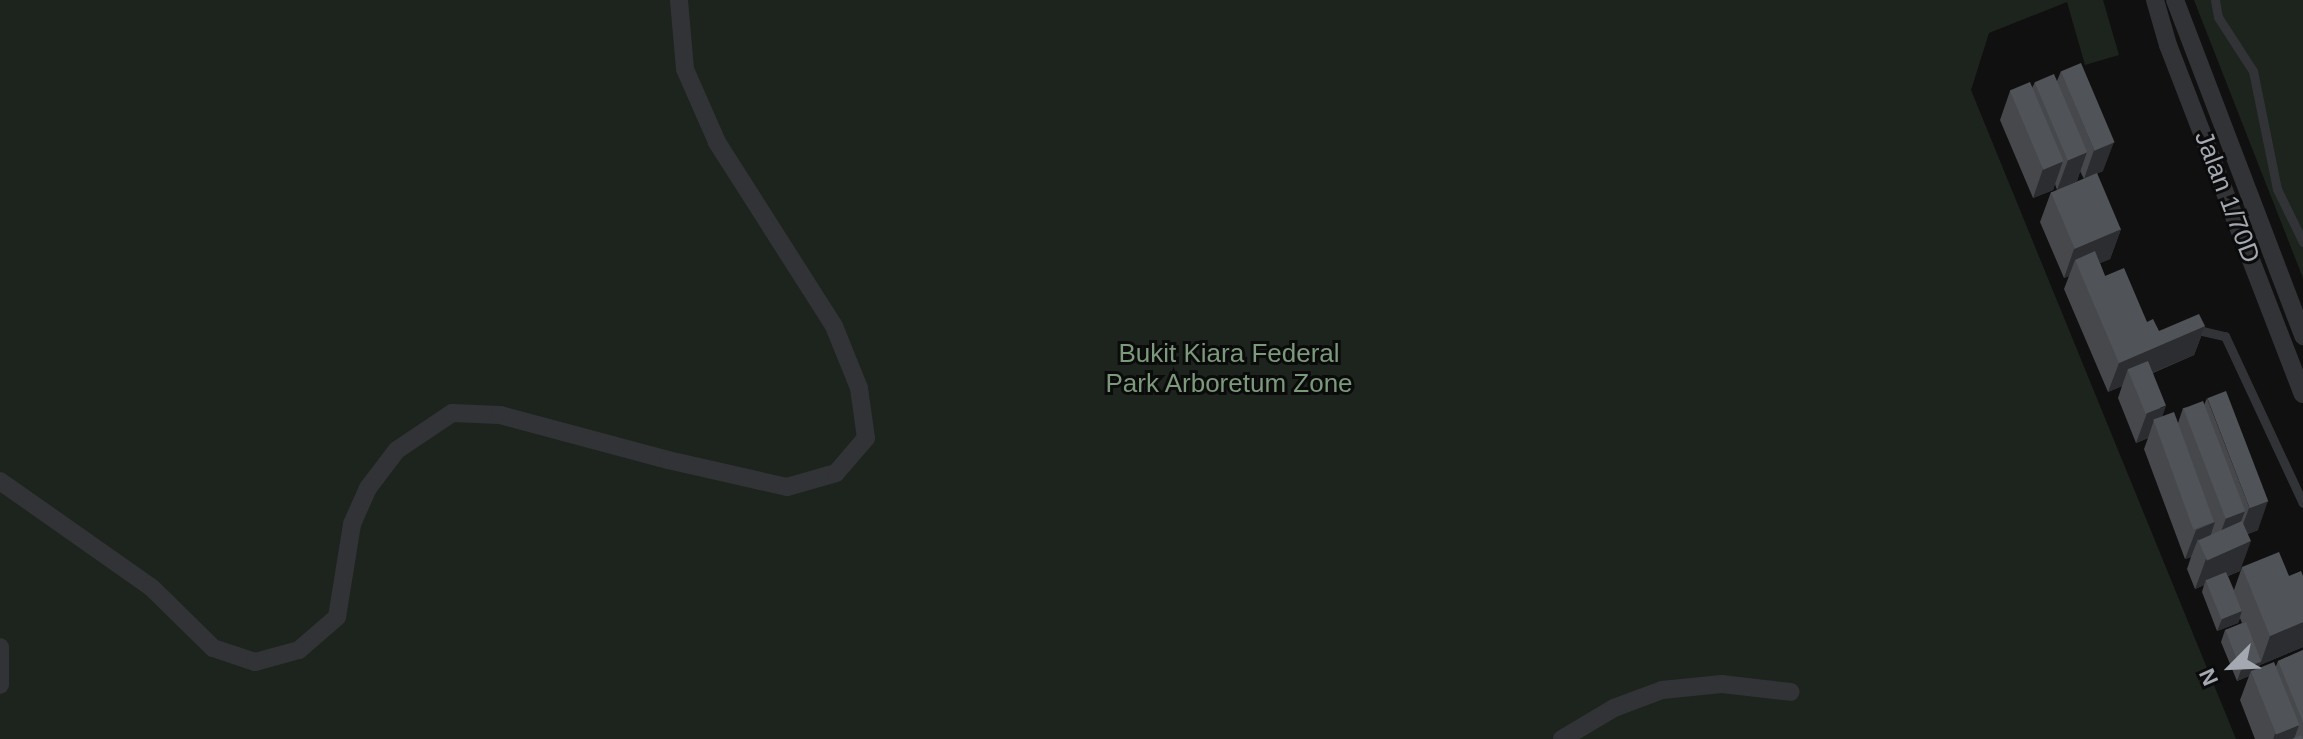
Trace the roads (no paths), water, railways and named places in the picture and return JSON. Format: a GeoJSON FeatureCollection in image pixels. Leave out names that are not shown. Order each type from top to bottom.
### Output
{"type":"FeatureCollection","features":[{"type":"Feature","properties":{"kind":"street"},"geometry":{"type":"LineString","coordinates":[[0,481],[151,587],[213,648],[255,662],[299,650],[337,617],[352,524],[368,488],[397,450],[452,413],[500,415],[668,460],[787,487],[836,473],[866,438],[859,388],[834,326],[717,142],[685,69],[679,0]]}},
{"type":"Feature","properties":{"kind":"street","name":"Jalan 1/70D"},"geometry":{"type":"LineString","coordinates":[[2155,0],[2168,45],[2303,394]]}},
{"type":"Feature","properties":{"kind":"street","name":"Jalan 1/70D"},"geometry":{"type":"LineString","coordinates":[[2175,0],[2303,336]]}},
{"type":"Feature","properties":{"kind":"street"},"geometry":{"type":"LineString","coordinates":[[0,647],[0,685]]}},
{"type":"Feature","properties":{"kind":"street"},"geometry":{"type":"LineString","coordinates":[[1562,739],[1614,708],[1662,690],[1722,684],[1791,692]]}},
{"type":"Feature","properties":{"kind":"lane"},"geometry":{"type":"LineString","coordinates":[[2215,0],[2218,17],[2253,71],[2277,189],[2303,242]]}},
{"type":"Feature","properties":{"kind":"lane"},"geometry":{"type":"LineString","coordinates":[[2198,330],[2225,336],[2303,503]]}},
{"type":"Feature","properties":{"kind":"park label","name":"Bukit Kiara Federal Park Arboretum Zone"},"geometry":{"type":"Point","coordinates":[1229,369]}}]}
